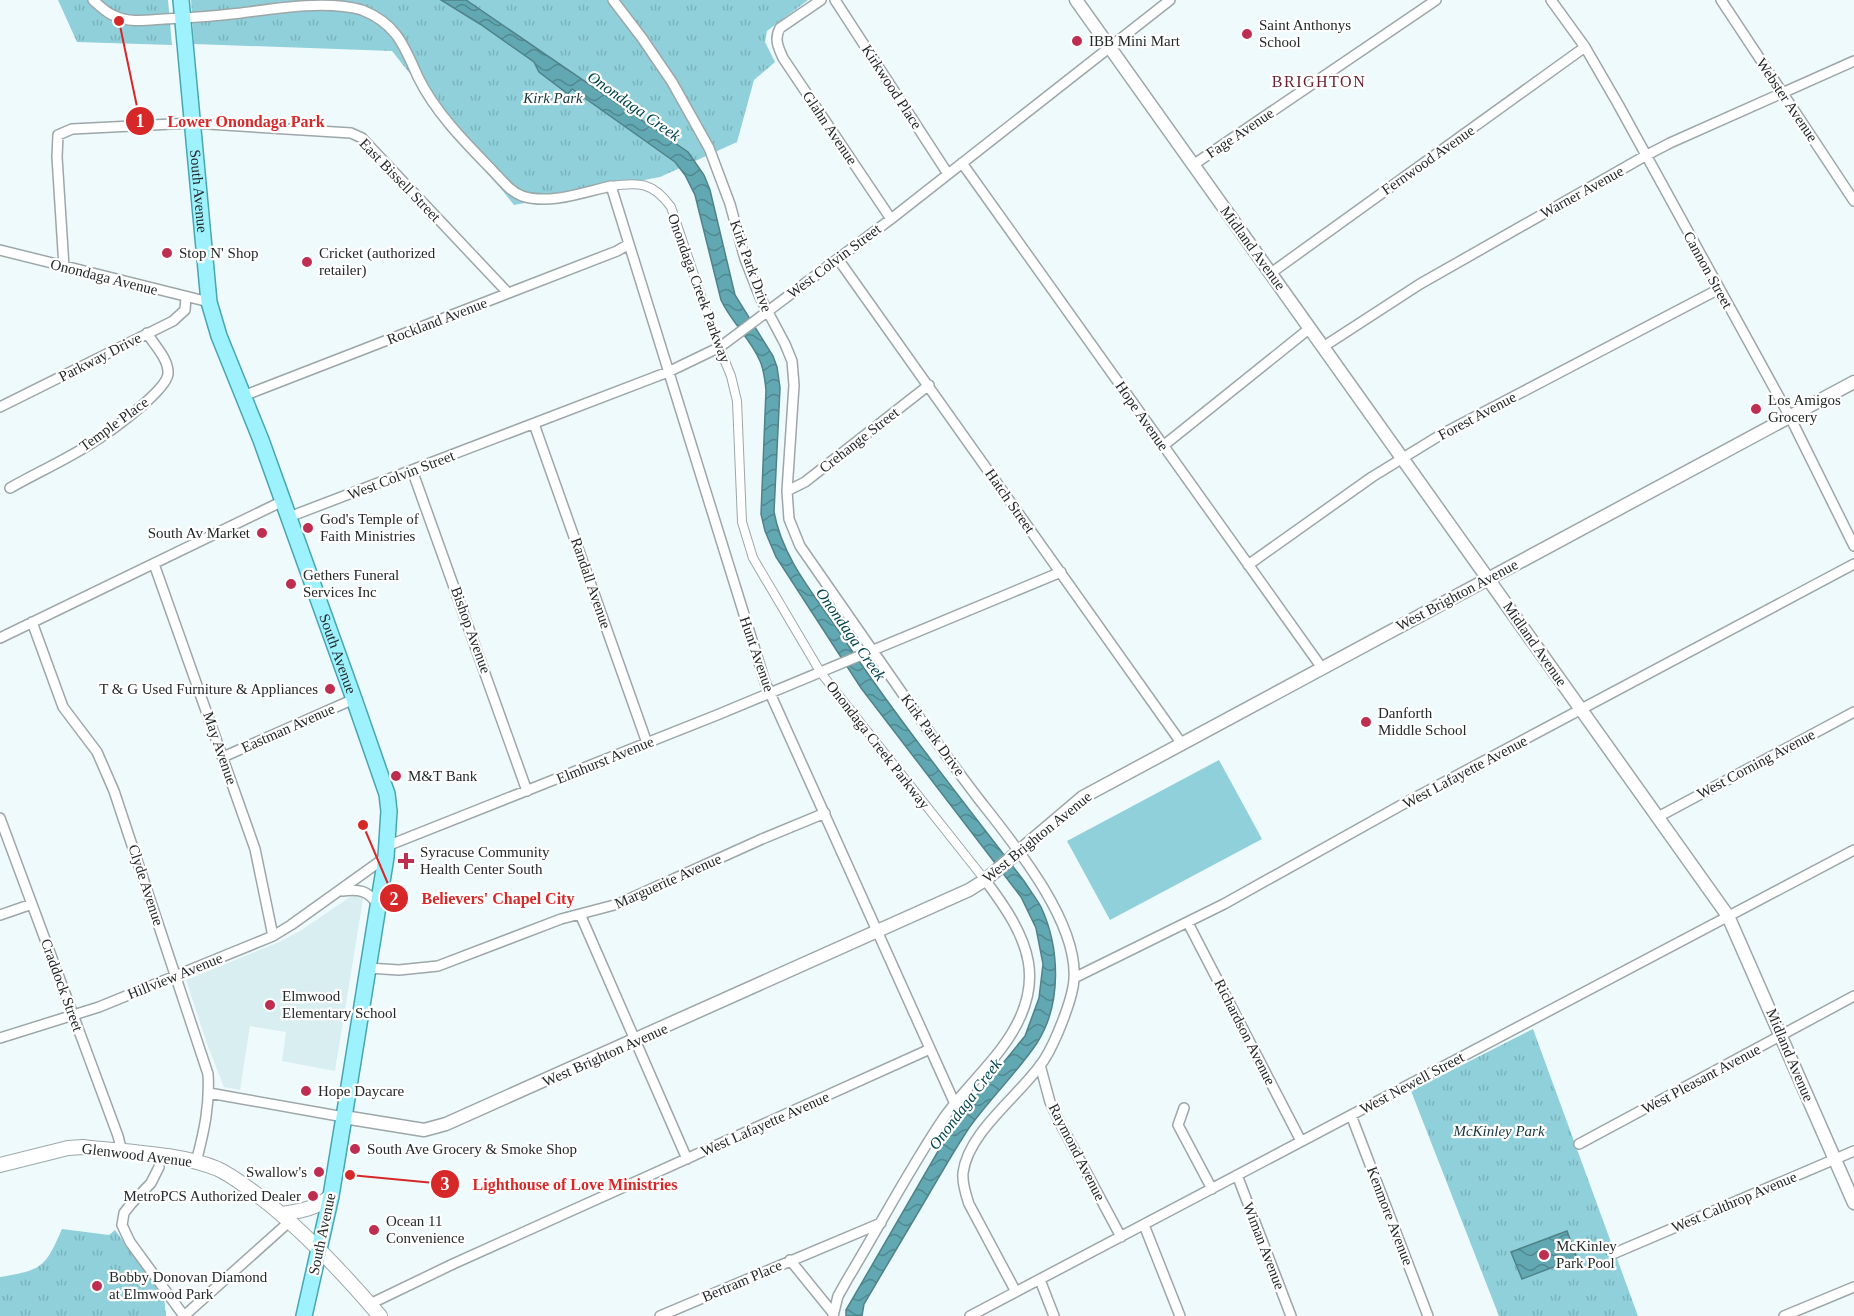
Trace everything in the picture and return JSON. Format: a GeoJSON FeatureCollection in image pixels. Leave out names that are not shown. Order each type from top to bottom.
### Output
{"type":"FeatureCollection","features":[{"type":"Feature","properties":{"kind":"main road","name":"South Avenue"},"geometry":{"type":"LineString","coordinates":[[181,0],[209,302],[219,336],[289,517],[354,699],[387,794],[389,811],[387,851],[331,1196],[304,1316]]}},
{"type":"Feature","properties":{"kind":"main road","name":"Glenwood Avenue"},"geometry":{"type":"LineString","coordinates":[[0,1165],[68,1148],[83,1147],[196,1162],[219,1170],[242,1183],[285,1218],[319,1249],[380,1316]]}},
{"type":"Feature","properties":{"kind":"main road"},"geometry":{"type":"LineString","coordinates":[[285,1218],[323,1203],[331,1196]]}},
{"type":"Feature","properties":{"kind":"street","name":"Onondaga Creek Parkway"},"geometry":{"type":"LineString","coordinates":[[93,0],[107,12],[124,19],[144,20],[322,3],[350,5],[364,10],[385,23],[399,37],[419,79],[439,111],[509,188],[520,195],[538,199],[555,198],[633,183],[650,187],[662,194],[671,207],[731,376],[737,401],[740,506],[742,522],[753,558],[822,672],[989,876]]}},
{"type":"Feature","properties":{"kind":"street","name":"Kirk Park Drive"},"geometry":{"type":"LineString","coordinates":[[613,0],[672,82],[709,148],[730,204],[745,259],[766,311],[785,344],[793,370],[794,385],[787,491],[789,519],[800,546],[1016,854],[1034,871],[1059,918],[1071,953],[1073,991],[1052,1044],[1040,1065],[979,1137],[963,1172],[969,1204],[1016,1292]]}},
{"type":"Feature","properties":{"kind":"street","name":"Glahn Avenue"},"geometry":{"type":"LineString","coordinates":[[821,0],[780,28],[776,35],[777,44],[783,58],[891,219]]}},
{"type":"Feature","properties":{"kind":"street","name":"Kirkwood Place"},"geometry":{"type":"LineString","coordinates":[[835,0],[948,174]]}},
{"type":"Feature","properties":{"kind":"street","name":"Midland Avenue"},"geometry":{"type":"LineString","coordinates":[[1076,0],[1728,916],[1854,1203]]}},
{"type":"Feature","properties":{"kind":"street","name":"West Colvin Street"},"geometry":{"type":"LineString","coordinates":[[289,517],[668,372],[720,347],[891,219],[1170,0]]}},
{"type":"Feature","properties":{"kind":"street","name":"Fage Avenue"},"geometry":{"type":"LineString","coordinates":[[1194,165],[1436,0]]}},
{"type":"Feature","properties":{"kind":"street","name":"Cannon Street"},"geometry":{"type":"LineString","coordinates":[[1551,0],[1585,47],[1790,417],[1854,546]]}},
{"type":"Feature","properties":{"kind":"street","name":"Webster Avenue"},"geometry":{"type":"LineString","coordinates":[[1721,0],[1854,201]]}},
{"type":"Feature","properties":{"kind":"street","name":"Fernwood Avenue"},"geometry":{"type":"LineString","coordinates":[[1271,273],[1585,47]]}},
{"type":"Feature","properties":{"kind":"street","name":"Warner Avenue"},"geometry":{"type":"LineString","coordinates":[[1323,347],[1420,284],[1645,156],[1854,62]]}},
{"type":"Feature","properties":{"kind":"street","name":"East Bissell Street"},"geometry":{"type":"LineString","coordinates":[[64,267],[57,157],[58,135],[72,129],[192,123],[351,133],[362,138],[508,293]]}},
{"type":"Feature","properties":{"kind":"street","name":"Hope Avenue"},"geometry":{"type":"LineString","coordinates":[[962,163],[1322,668]]}},
{"type":"Feature","properties":{"kind":"street","name":"Hunt Avenue"},"geometry":{"type":"LineString","coordinates":[[611,186],[755,654],[955,1104]]}},
{"type":"Feature","properties":{"kind":"street","name":"Rockland Avenue"},"geometry":{"type":"LineString","coordinates":[[243,396],[617,251],[629,244]]}},
{"type":"Feature","properties":{"kind":"street","name":"Onondaga Avenue"},"geometry":{"type":"LineString","coordinates":[[3,253],[209,302]]}},
{"type":"Feature","properties":{"kind":"street","name":"Hatch Street"},"geometry":{"type":"LineString","coordinates":[[838,259],[1182,744]]}},
{"type":"Feature","properties":{"kind":"street","name":"Forest Avenue"},"geometry":{"type":"LineString","coordinates":[[1248,565],[1402,457],[1719,289]]}},
{"type":"Feature","properties":{"kind":"street","name":"Parkway Drive"},"geometry":{"type":"LineString","coordinates":[[0,407],[173,321],[185,310],[186,297]]}},
{"type":"Feature","properties":{"kind":"street"},"geometry":{"type":"LineString","coordinates":[[1163,446],[1310,328]]}},
{"type":"Feature","properties":{"kind":"street","name":"Temple Place"},"geometry":{"type":"LineString","coordinates":[[10,488],[94,442],[150,399],[163,386],[167,377],[167,365],[147,333]]}},
{"type":"Feature","properties":{"kind":"street","name":"West Brighton Avenue"},"geometry":{"type":"LineString","coordinates":[[209,1093],[424,1130],[491,1106],[969,890],[1016,854],[1083,797],[1854,382]]}},
{"type":"Feature","properties":{"kind":"street","name":"Crehange Street"},"geometry":{"type":"LineString","coordinates":[[787,491],[805,482],[929,385]]}},
{"type":"Feature","properties":{"kind":"street","name":"Randall Avenue"},"geometry":{"type":"LineString","coordinates":[[534,424],[646,743]]}},
{"type":"Feature","properties":{"kind":"street","name":"Bishop Avenue"},"geometry":{"type":"LineString","coordinates":[[412,470],[527,791]]}},
{"type":"Feature","properties":{"kind":"street"},"geometry":{"type":"LineString","coordinates":[[0,638],[283,501]]}},
{"type":"Feature","properties":{"kind":"street","name":"May Avenue"},"geometry":{"type":"LineString","coordinates":[[154,564],[255,849],[273,936]]}},
{"type":"Feature","properties":{"kind":"street","name":"West Lafayette Avenue"},"geometry":{"type":"LineString","coordinates":[[1074,978],[1188,923],[1406,803],[1854,564]]}},
{"type":"Feature","properties":{"kind":"street"},"geometry":{"type":"LineString","coordinates":[[873,651],[1061,573]]}},
{"type":"Feature","properties":{"kind":"street","name":"Clyde Avenue"},"geometry":{"type":"LineString","coordinates":[[32,622],[63,707],[98,752],[106,770],[208,1074],[207,1121],[196,1162]]}},
{"type":"Feature","properties":{"kind":"street","name":"Elmhurst Avenue"},"geometry":{"type":"LineString","coordinates":[[387,851],[527,791],[873,651]]}},
{"type":"Feature","properties":{"kind":"street","name":"Eastman Avenue"},"geometry":{"type":"LineString","coordinates":[[223,757],[354,699]]}},
{"type":"Feature","properties":{"kind":"street","name":"West Corning Avenue"},"geometry":{"type":"LineString","coordinates":[[1658,817],[1854,712]]}},
{"type":"Feature","properties":{"kind":"street","name":"Marguerite Avenue"},"geometry":{"type":"LineString","coordinates":[[368,969],[399,970],[438,966],[561,919],[618,904],[825,813]]}},
{"type":"Feature","properties":{"kind":"street","name":"Craddock Street"},"geometry":{"type":"LineString","coordinates":[[0,819],[122,1152]]}},
{"type":"Feature","properties":{"kind":"street","name":"West Newell Street"},"geometry":{"type":"LineString","coordinates":[[970,1316],[1854,850]]}},
{"type":"Feature","properties":{"kind":"street","name":"Hillview Avenue"},"geometry":{"type":"LineString","coordinates":[[0,1038],[99,1007],[273,936],[340,891],[387,851]]}},
{"type":"Feature","properties":{"kind":"street"},"geometry":{"type":"LineString","coordinates":[[833,1315],[838,1296],[943,1119],[1011,1034],[1024,1006],[1029,983],[1026,949],[1018,928],[989,876]]}},
{"type":"Feature","properties":{"kind":"street"},"geometry":{"type":"LineString","coordinates":[[340,891],[359,889],[368,892],[378,904]]}},
{"type":"Feature","properties":{"kind":"street"},"geometry":{"type":"LineString","coordinates":[[0,915],[32,904]]}},
{"type":"Feature","properties":{"kind":"street"},"geometry":{"type":"LineString","coordinates":[[580,914],[687,1159]]}},
{"type":"Feature","properties":{"kind":"street","name":"Richardson Avenue"},"geometry":{"type":"LineString","coordinates":[[1188,923],[1301,1141]]}},
{"type":"Feature","properties":{"kind":"street","name":"West Pleasant Avenue"},"geometry":{"type":"LineString","coordinates":[[1579,1144],[1854,996]]}},
{"type":"Feature","properties":{"kind":"street","name":"West Lafayette Avenue"},"geometry":{"type":"LineString","coordinates":[[370,1304],[453,1264],[930,1049]]}},
{"type":"Feature","properties":{"kind":"street","name":"Raymond Avenue"},"geometry":{"type":"LineString","coordinates":[[1040,1065],[1050,1102],[1059,1123],[1121,1237]]}},
{"type":"Feature","properties":{"kind":"street"},"geometry":{"type":"LineString","coordinates":[[1184,1108],[1178,1125],[1212,1189]]}},
{"type":"Feature","properties":{"kind":"street","name":"Kenmore Avenue"},"geometry":{"type":"LineString","coordinates":[[1351,1115],[1428,1316]]}},
{"type":"Feature","properties":{"kind":"street","name":"West Calthrop Avenue"},"geometry":{"type":"LineString","coordinates":[[1615,1253],[1854,1151]]}},
{"type":"Feature","properties":{"kind":"street"},"geometry":{"type":"LineString","coordinates":[[160,1156],[159,1167],[151,1183],[124,1213],[122,1225],[130,1242],[184,1316],[285,1218]]}},
{"type":"Feature","properties":{"kind":"street","name":"Wiman Avenue"},"geometry":{"type":"LineString","coordinates":[[1237,1175],[1291,1316]]}},
{"type":"Feature","properties":{"kind":"street","name":"Bertram Place"},"geometry":{"type":"LineString","coordinates":[[660,1316],[881,1223]]}},
{"type":"Feature","properties":{"kind":"street"},"geometry":{"type":"LineString","coordinates":[[1144,1225],[1180,1316]]}},
{"type":"Feature","properties":{"kind":"street","name":"Bertram Place"},"geometry":{"type":"LineString","coordinates":[[790,1260],[833,1315]]}},
{"type":"Feature","properties":{"kind":"street"},"geometry":{"type":"LineString","coordinates":[[1040,1280],[1054,1316]]}},
{"type":"Feature","properties":{"kind":"street"},"geometry":{"type":"LineString","coordinates":[[1784,1316],[1854,1287]]}},
{"type":"Feature","properties":{"kind":"shaded area","name":"Elmwood Elementary School"},"geometry":{"type":"Polygon","coordinates":[[[356,893],[363,899],[335,1071],[282,1061],[286,1032],[250,1026],[240,1090],[224,1087],[186,980],[277,943],[300,931],[356,893]]]}},
{"type":"Feature","properties":{"kind":"green space"},"geometry":{"type":"Polygon","coordinates":[[[58,0],[168,0],[172,45],[77,42],[58,0]]]}},
{"type":"Feature","properties":{"kind":"green space","name":"Kirk Park"},"geometry":{"type":"Polygon","coordinates":[[[191,0],[808,0],[767,31],[765,42],[775,62],[754,80],[737,142],[660,177],[514,205],[392,51],[194,44],[191,0]]]}},
{"type":"Feature","properties":{"kind":"green space"},"geometry":{"type":"Polygon","coordinates":[[[1219,760],[1262,839],[1110,920],[1067,841],[1219,760]]]}},
{"type":"Feature","properties":{"kind":"green space","name":"McKinley Park"},"geometry":{"type":"Polygon","coordinates":[[[1533,1029],[1638,1316],[1499,1316],[1411,1091],[1533,1029]]]}},
{"type":"Feature","properties":{"kind":"green space"},"geometry":{"type":"Polygon","coordinates":[[[62,1229],[109,1235],[115,1230],[164,1296],[166,1316],[0,1316],[0,1277],[25,1272],[40,1265],[51,1252],[62,1229]]]}},
{"type":"Feature","properties":{"kind":"water"},"geometry":{"type":"Polygon","coordinates":[[[441,0],[466,0],[688,152],[704,175],[710,190],[735,295],[773,356],[777,367],[780,388],[774,512],[784,543],[808,586],[858,660],[1024,881],[1041,907],[1047,923],[1052,940],[1056,976],[1051,1011],[1045,1028],[1029,1054],[964,1136],[864,1304],[862,1316],[846,1316],[846,1310],[955,1122],[1025,1036],[1039,998],[1043,964],[1036,928],[1021,897],[861,688],[776,557],[765,531],[761,514],[766,390],[763,371],[756,353],[721,300],[695,195],[685,175],[675,162],[572,89],[568,94],[539,72],[534,62],[441,0]]]}},
{"type":"Feature","properties":{"kind":"water","name":"McKinley Park Pool"},"geometry":{"type":"Polygon","coordinates":[[[1567,1231],[1577,1258],[1522,1279],[1511,1252],[1567,1231]]]}},
{"type":"Feature","properties":{"kind":"place","name":"Lower Onondaga Park"},"geometry":{"type":"Point","coordinates":[119,21]}},
{"type":"Feature","properties":{"kind":"place","name":"Saint Anthonys School"},"geometry":{"type":"Point","coordinates":[1247,34]}},
{"type":"Feature","properties":{"kind":"place","name":"IBB Mini Mart"},"geometry":{"type":"Point","coordinates":[1077,41]}},
{"type":"Feature","properties":{"kind":"place","name":"Stop N' Shop"},"geometry":{"type":"Point","coordinates":[167,253]}},
{"type":"Feature","properties":{"kind":"place","name":"Cricket (authorized retailer)"},"geometry":{"type":"Point","coordinates":[307,262]}},
{"type":"Feature","properties":{"kind":"place","name":"Los Amigos Grocery"},"geometry":{"type":"Point","coordinates":[1756,409]}},
{"type":"Feature","properties":{"kind":"place","name":"God's Temple of Faith Ministries"},"geometry":{"type":"Point","coordinates":[308,528]}},
{"type":"Feature","properties":{"kind":"place","name":"South Av Market"},"geometry":{"type":"Point","coordinates":[262,533]}},
{"type":"Feature","properties":{"kind":"place","name":"Gethers Funeral Services Inc"},"geometry":{"type":"Point","coordinates":[291,584]}},
{"type":"Feature","properties":{"kind":"place","name":"T & G Used Furniture & Appliances"},"geometry":{"type":"Point","coordinates":[330,689]}},
{"type":"Feature","properties":{"kind":"place","name":"Danforth Middle School"},"geometry":{"type":"Point","coordinates":[1366,722]}},
{"type":"Feature","properties":{"kind":"place","name":"M&T Bank"},"geometry":{"type":"Point","coordinates":[396,776]}},
{"type":"Feature","properties":{"kind":"place","name":"Believers' Chapel City"},"geometry":{"type":"Point","coordinates":[363,825]}},
{"type":"Feature","properties":{"kind":"place","name":"Syracuse Community Health Center South"},"geometry":{"type":"Point","coordinates":[406,861]}},
{"type":"Feature","properties":{"kind":"place","name":"Elmwood Elementary School"},"geometry":{"type":"Point","coordinates":[270,1005]}},
{"type":"Feature","properties":{"kind":"place","name":"Hope Daycare"},"geometry":{"type":"Point","coordinates":[306,1091]}},
{"type":"Feature","properties":{"kind":"place","name":"South Ave Grocery & Smoke Shop"},"geometry":{"type":"Point","coordinates":[355,1149]}},
{"type":"Feature","properties":{"kind":"place","name":"Swallow's"},"geometry":{"type":"Point","coordinates":[319,1172]}},
{"type":"Feature","properties":{"kind":"place","name":"Lighthouse of Love Ministries"},"geometry":{"type":"Point","coordinates":[350,1175]}},
{"type":"Feature","properties":{"kind":"place","name":"MetroPCS Authorized Dealer"},"geometry":{"type":"Point","coordinates":[313,1196]}},
{"type":"Feature","properties":{"kind":"place","name":"Ocean 11 Convenience"},"geometry":{"type":"Point","coordinates":[374,1230]}},
{"type":"Feature","properties":{"kind":"place","name":"McKinley Park Pool"},"geometry":{"type":"Point","coordinates":[1544,1255]}},
{"type":"Feature","properties":{"kind":"place","name":"Bobby Donovan Diamond at Elmwood Park"},"geometry":{"type":"Point","coordinates":[97,1286]}},
{"type":"Feature","properties":{"kind":"district","name":"BRIGHTON"},"geometry":{"type":"Point","coordinates":[1319,81]}},
{"type":"Feature","properties":{"kind":"water label","name":"Onondaga Creek"},"geometry":{"type":"Point","coordinates":[634,106]}},
{"type":"Feature","properties":{"kind":"water label","name":"Onondaga Creek"},"geometry":{"type":"Point","coordinates":[851,634]}},
{"type":"Feature","properties":{"kind":"water label","name":"Onondaga Creek"},"geometry":{"type":"Point","coordinates":[965,1104]}}]}
